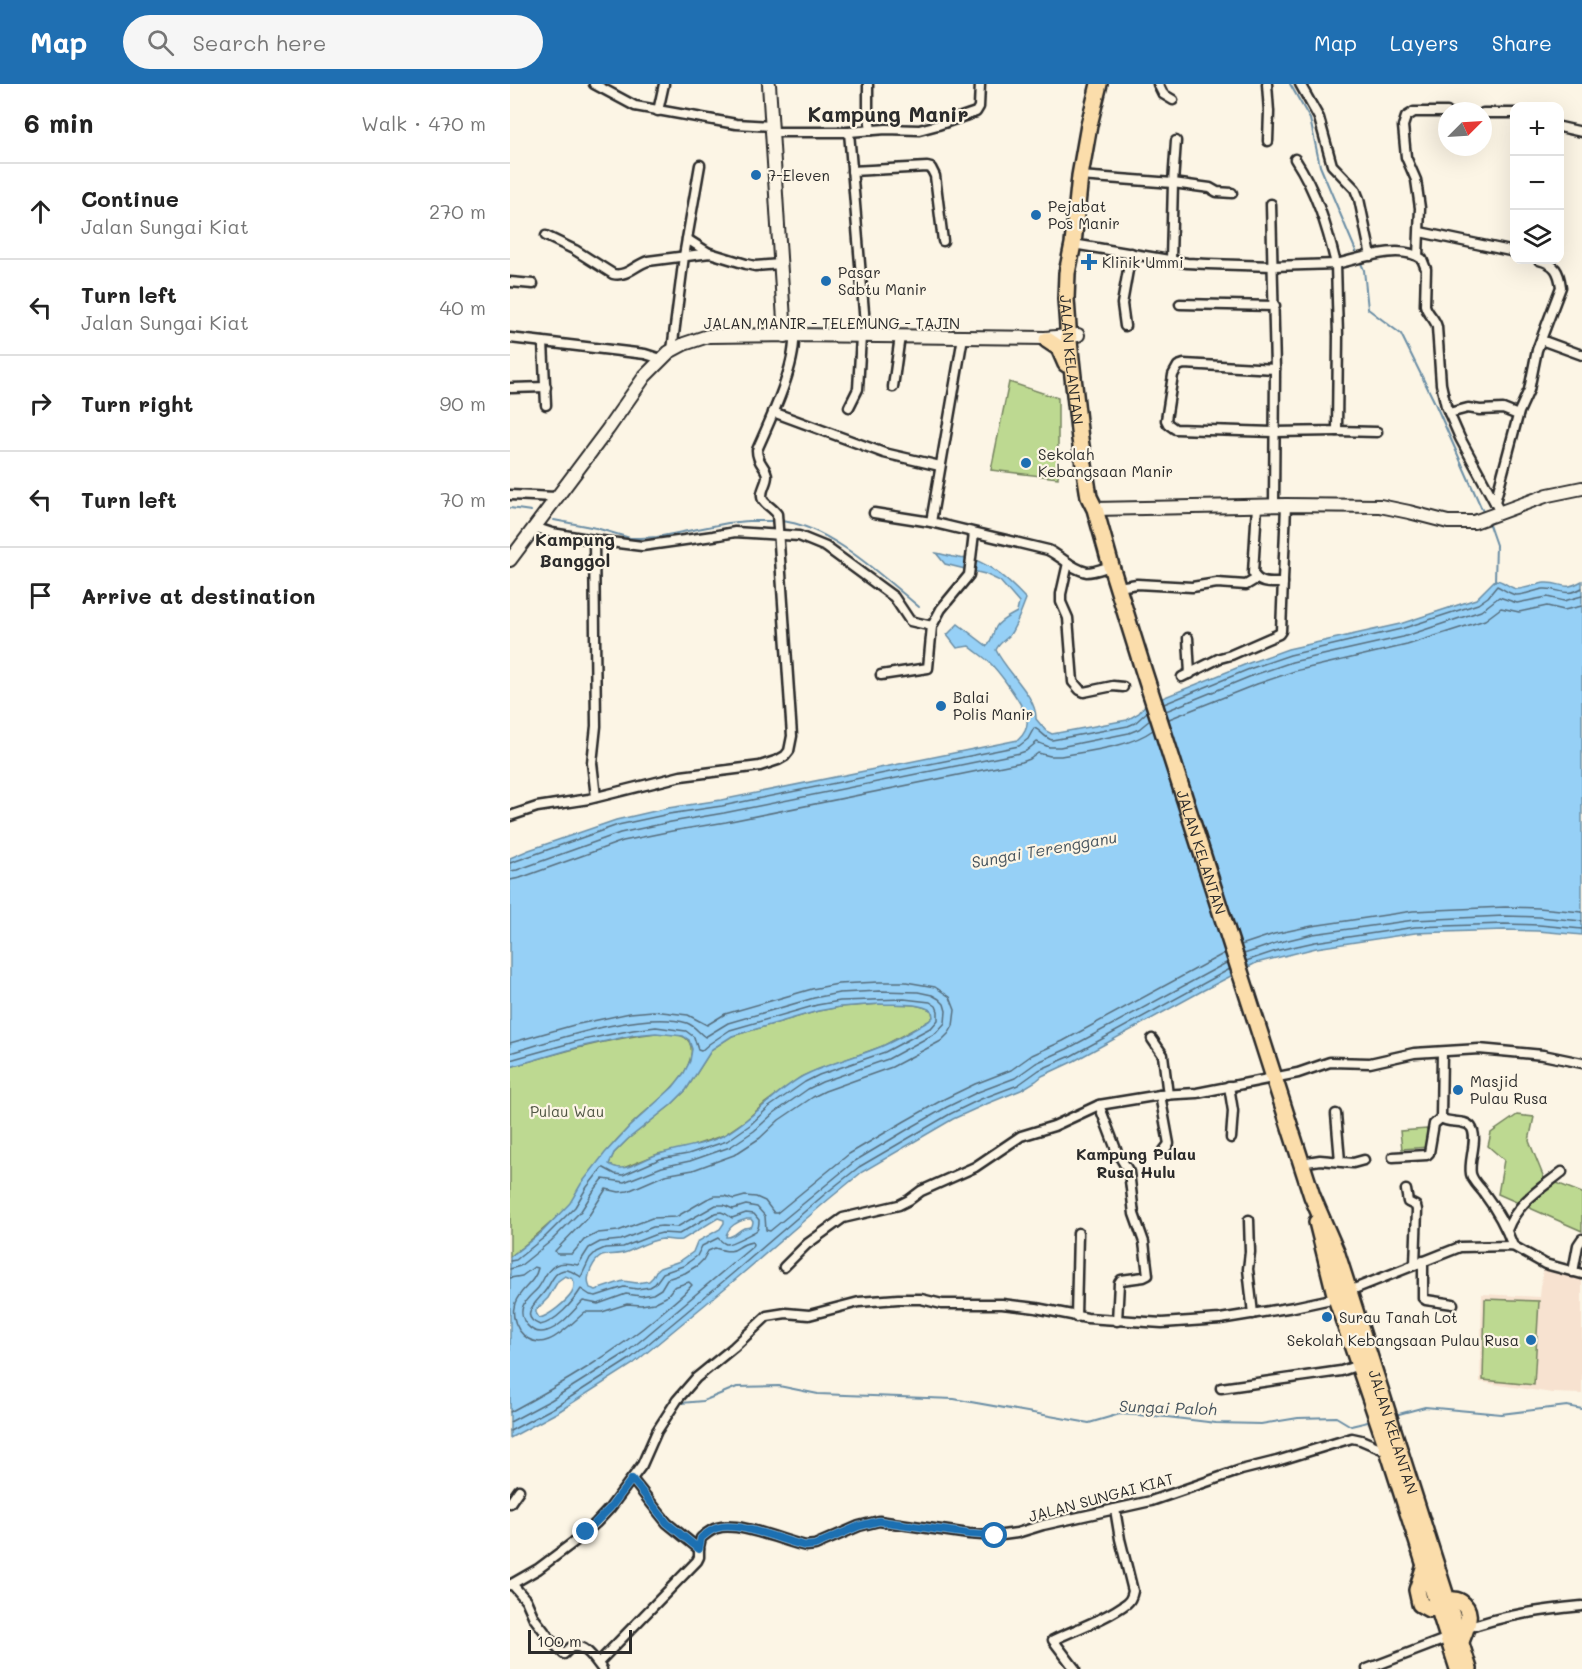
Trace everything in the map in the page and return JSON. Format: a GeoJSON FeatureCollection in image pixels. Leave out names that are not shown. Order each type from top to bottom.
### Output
{"type":"FeatureCollection","features":[{"type":"Feature","properties":{"kind":"highway","name":"JALAN KELANTAN"},"geometry":{"type":"LineString","coordinates":[[1095,509],[1074,338],[1066,299],[1067,273],[1073,244],[1080,176],[1099,84]]}},
{"type":"Feature","properties":{"kind":"highway","name":"JALAN KELANTAN"},"geometry":{"type":"LineString","coordinates":[[1073,244],[1076,274],[1074,338],[1076,411],[1089,497],[1095,509],[1143,669],[1301,1163],[1312,1196],[1337,1254],[1332,1251],[1328,1255],[1337,1289],[1359,1365],[1377,1401]]}},
{"type":"Feature","properties":{"kind":"highway"},"geometry":{"type":"LineString","coordinates":[[1066,299],[1063,316],[1056,332],[1046,338],[1063,353],[1076,411]]}},
{"type":"Feature","properties":{"kind":"highway","name":"JALAN KELANTAN"},"geometry":{"type":"LineString","coordinates":[[1312,1196],[1320,1241],[1377,1401],[1425,1565],[1458,1637],[1469,1669]]}},
{"type":"Feature","properties":{"kind":"highway","name":"JALAN KELANTAN"},"geometry":{"type":"LineString","coordinates":[[1390,1444],[1429,1540],[1443,1604]]}},
{"type":"Feature","properties":{"kind":"highway"},"geometry":{"type":"LineString","coordinates":[[1458,1637],[1468,1621],[1468,1612],[1465,1604],[1458,1600],[1443,1604],[1462,1669]]}},
{"type":"Feature","properties":{"kind":"highway","name":"JALAN KELANTAN"},"geometry":{"type":"LineString","coordinates":[[1458,1637],[1458,1669]]}},
{"type":"Feature","properties":{"kind":"street"},"geometry":{"type":"LineString","coordinates":[[594,84],[634,106],[658,111],[772,129],[849,132],[926,129],[976,112],[979,107],[980,84]]}},
{"type":"Feature","properties":{"kind":"street"},"geometry":{"type":"LineString","coordinates":[[658,111],[664,84]]}},
{"type":"Feature","properties":{"kind":"street"},"geometry":{"type":"LineString","coordinates":[[510,816],[537,807],[596,797],[681,776],[760,766],[778,760],[789,751],[792,736],[777,514],[762,495],[767,473],[759,461],[757,450],[773,412],[795,347],[789,335],[780,264],[769,84]]}},
{"type":"Feature","properties":{"kind":"street"},"geometry":{"type":"LineString","coordinates":[[868,84],[871,130]]}},
{"type":"Feature","properties":{"kind":"street"},"geometry":{"type":"LineString","coordinates":[[1158,84],[1163,94],[1173,100]]}},
{"type":"Feature","properties":{"kind":"street"},"geometry":{"type":"LineString","coordinates":[[1267,84],[1268,141]]}},
{"type":"Feature","properties":{"kind":"street"},"geometry":{"type":"LineString","coordinates":[[1300,84],[1319,118],[1332,165],[1355,189],[1359,199],[1368,256]]}},
{"type":"Feature","properties":{"kind":"street"},"geometry":{"type":"LineString","coordinates":[[1416,255],[1420,232],[1420,208],[1416,180],[1407,161],[1404,126],[1406,117],[1414,112],[1438,112]]}},
{"type":"Feature","properties":{"kind":"street"},"geometry":{"type":"LineString","coordinates":[[1492,113],[1510,113]]}},
{"type":"Feature","properties":{"kind":"street"},"geometry":{"type":"LineString","coordinates":[[1564,129],[1582,132]]}},
{"type":"Feature","properties":{"kind":"street"},"geometry":{"type":"LineString","coordinates":[[849,132],[863,336],[858,389],[849,407]]}},
{"type":"Feature","properties":{"kind":"street"},"geometry":{"type":"LineString","coordinates":[[1171,259],[1176,141]]}},
{"type":"Feature","properties":{"kind":"street"},"geometry":{"type":"LineString","coordinates":[[1295,159],[1311,187],[1323,218],[1336,264],[1337,431]]}},
{"type":"Feature","properties":{"kind":"street"},"geometry":{"type":"LineString","coordinates":[[672,350],[684,256],[700,165]]}},
{"type":"Feature","properties":{"kind":"street"},"geometry":{"type":"LineString","coordinates":[[852,171],[927,166],[931,168],[935,176],[943,241]]}},
{"type":"Feature","properties":{"kind":"street"},"geometry":{"type":"LineString","coordinates":[[1080,176],[1173,183],[1232,193]]}},
{"type":"Feature","properties":{"kind":"street"},"geometry":{"type":"LineString","coordinates":[[1188,638],[1186,676],[1220,658],[1279,634],[1282,628],[1280,505],[1274,432],[1275,306],[1271,204]]}},
{"type":"Feature","properties":{"kind":"street"},"geometry":{"type":"LineString","coordinates":[[1420,232],[1510,251]]}},
{"type":"Feature","properties":{"kind":"street"},"geometry":{"type":"LineString","coordinates":[[546,236],[618,275],[648,261],[710,253]]}},
{"type":"Feature","properties":{"kind":"street"},"geometry":{"type":"LineString","coordinates":[[687,239],[710,253],[746,264],[755,266],[780,264]]}},
{"type":"Feature","properties":{"kind":"street"},"geometry":{"type":"LineString","coordinates":[[1073,244],[1208,264],[1273,266],[1336,264],[1368,256],[1400,252],[1416,255],[1425,263],[1426,310],[1436,322],[1437,327],[1443,398],[1460,438],[1497,509]]}},
{"type":"Feature","properties":{"kind":"street"},"geometry":{"type":"LineString","coordinates":[[1125,326],[1122,304],[1131,253]]}},
{"type":"Feature","properties":{"kind":"street"},"geometry":{"type":"LineString","coordinates":[[1497,509],[1518,415],[1529,390],[1537,350],[1560,287],[1560,276],[1549,264]]}},
{"type":"Feature","properties":{"kind":"street"},"geometry":{"type":"LineString","coordinates":[[510,282],[532,285]]}},
{"type":"Feature","properties":{"kind":"street"},"geometry":{"type":"LineString","coordinates":[[1180,304],[1275,306]]}},
{"type":"Feature","properties":{"kind":"street","name":"JALAN MANIR - TELEMUNG - TAJIN"},"geometry":{"type":"LineString","coordinates":[[510,560],[621,412],[645,376],[672,350],[694,339],[708,336],[789,335],[1074,338]]}},
{"type":"Feature","properties":{"kind":"street"},"geometry":{"type":"LineString","coordinates":[[893,387],[900,336]]}},
{"type":"Feature","properties":{"kind":"street"},"geometry":{"type":"LineString","coordinates":[[931,522],[963,337]]}},
{"type":"Feature","properties":{"kind":"street"},"geometry":{"type":"LineString","coordinates":[[510,338],[645,354],[661,359]]}},
{"type":"Feature","properties":{"kind":"street"},"geometry":{"type":"LineString","coordinates":[[1541,340],[1582,355]]}},
{"type":"Feature","properties":{"kind":"street"},"geometry":{"type":"LineString","coordinates":[[543,342],[546,405]]}},
{"type":"Feature","properties":{"kind":"street"},"geometry":{"type":"LineString","coordinates":[[1275,369],[1184,364],[1178,366],[1173,375],[1166,420],[1175,429],[1377,432]]}},
{"type":"Feature","properties":{"kind":"street"},"geometry":{"type":"LineString","coordinates":[[511,388],[546,387]]}},
{"type":"Feature","properties":{"kind":"street"},"geometry":{"type":"LineString","coordinates":[[1449,413],[1468,408],[1503,409],[1518,415]]}},
{"type":"Feature","properties":{"kind":"street"},"geometry":{"type":"LineString","coordinates":[[773,412],[884,453],[940,466]]}},
{"type":"Feature","properties":{"kind":"street"},"geometry":{"type":"LineString","coordinates":[[1095,509],[1280,505],[1380,506],[1448,522],[1474,522],[1497,509],[1582,488]]}},
{"type":"Feature","properties":{"kind":"street"},"geometry":{"type":"LineString","coordinates":[[510,495],[556,497]]}},
{"type":"Feature","properties":{"kind":"street"},"geometry":{"type":"LineString","coordinates":[[1257,506],[1253,573],[1261,582],[1283,583]]}},
{"type":"Feature","properties":{"kind":"street"},"geometry":{"type":"LineString","coordinates":[[874,513],[931,522],[1048,550],[1078,569],[1088,572],[1111,566]]}},
{"type":"Feature","properties":{"kind":"street"},"geometry":{"type":"LineString","coordinates":[[534,527],[552,533],[642,546],[735,532],[778,532],[799,536],[826,547],[894,597],[910,621],[932,626]]}},
{"type":"Feature","properties":{"kind":"street"},"geometry":{"type":"LineString","coordinates":[[881,675],[928,668],[932,626],[941,609],[969,575],[974,532]]}},
{"type":"Feature","properties":{"kind":"street"},"geometry":{"type":"LineString","coordinates":[[594,540],[596,726],[592,763],[596,797]]}},
{"type":"Feature","properties":{"kind":"street"},"geometry":{"type":"LineString","coordinates":[[1068,563],[1061,602],[1068,618],[1073,682],[1084,692],[1113,686],[1123,687]]}},
{"type":"Feature","properties":{"kind":"street"},"geometry":{"type":"LineString","coordinates":[[1118,587],[1137,584],[1192,587],[1217,583],[1246,585],[1256,579]]}},
{"type":"Feature","properties":{"kind":"street"},"geometry":{"type":"LineString","coordinates":[[1152,1039],[1163,1055],[1169,1144],[1162,1153]]}},
{"type":"Feature","properties":{"kind":"street"},"geometry":{"type":"LineString","coordinates":[[783,1267],[807,1244],[843,1218],[899,1205],[921,1191],[975,1167],[1021,1136],[1054,1126],[1099,1105],[1164,1095],[1197,1093],[1298,1073],[1330,1062],[1370,1063],[1414,1053],[1479,1049],[1543,1055],[1582,1063]]}},
{"type":"Feature","properties":{"kind":"street"},"geometry":{"type":"LineString","coordinates":[[1393,1156],[1427,1155],[1429,1152],[1434,1124],[1441,1118],[1442,1052]]}},
{"type":"Feature","properties":{"kind":"street"},"geometry":{"type":"LineString","coordinates":[[1229,1086],[1233,1111],[1231,1138]]}},
{"type":"Feature","properties":{"kind":"street"},"geometry":{"type":"LineString","coordinates":[[1099,1105],[1116,1152],[1130,1172],[1134,1214],[1144,1242],[1148,1275],[1121,1280],[1117,1321]]}},
{"type":"Feature","properties":{"kind":"street"},"geometry":{"type":"LineString","coordinates":[[1336,1114],[1340,1161]]}},
{"type":"Feature","properties":{"kind":"street"},"geometry":{"type":"LineString","coordinates":[[1441,1118],[1445,1121],[1465,1123],[1470,1126],[1474,1137],[1471,1174],[1474,1182],[1507,1230],[1513,1246]]}},
{"type":"Feature","properties":{"kind":"street"},"geometry":{"type":"LineString","coordinates":[[1301,1163],[1320,1160],[1353,1163],[1364,1160]]}},
{"type":"Feature","properties":{"kind":"street"},"geometry":{"type":"LineString","coordinates":[[1507,1230],[1512,1218],[1526,1200],[1562,1172]]}},
{"type":"Feature","properties":{"kind":"street"},"geometry":{"type":"LineString","coordinates":[[1406,1190],[1408,1202],[1416,1206],[1417,1210],[1423,1298],[1453,1304]]}},
{"type":"Feature","properties":{"kind":"street"},"geometry":{"type":"LineString","coordinates":[[1249,1220],[1248,1269],[1253,1314]]}},
{"type":"Feature","properties":{"kind":"street"},"geometry":{"type":"LineString","coordinates":[[1076,1317],[1078,1233]]}},
{"type":"Feature","properties":{"kind":"street"},"geometry":{"type":"LineString","coordinates":[[600,1666],[582,1647],[572,1647],[564,1654],[534,1618],[526,1600],[511,1584],[538,1569],[578,1539],[610,1508],[642,1465],[657,1431],[677,1400],[696,1378],[767,1316],[786,1313],[809,1315],[859,1302],[921,1299],[942,1305],[1002,1304],[1036,1308],[1076,1317],[1117,1321],[1162,1323],[1220,1319],[1341,1297],[1460,1247],[1513,1246],[1545,1264],[1577,1273],[1578,1245],[1582,1239]]}},
{"type":"Feature","properties":{"kind":"street"},"geometry":{"type":"LineString","coordinates":[[1221,1388],[1341,1371],[1359,1365]]}},
{"type":"Feature","properties":{"kind":"street","name":"JALAN SUNGAI KIAT"},"geometry":{"type":"LineString","coordinates":[[600,1666],[697,1561],[701,1538],[711,1530],[723,1526],[747,1529],[806,1546],[815,1545],[874,1521],[995,1536],[1017,1533],[1151,1501],[1241,1470],[1352,1438],[1390,1444]]}},
{"type":"Feature","properties":{"kind":"street"},"geometry":{"type":"LineString","coordinates":[[632,1479],[667,1523],[699,1549]]}},
{"type":"Feature","properties":{"kind":"street"},"geometry":{"type":"LineString","coordinates":[[510,1503],[519,1491]]}},
{"type":"Feature","properties":{"kind":"street"},"geometry":{"type":"LineString","coordinates":[[1075,1669],[1053,1640],[1104,1617],[1128,1603],[1132,1597],[1133,1591],[1115,1509]]}},
{"type":"Feature","properties":{"kind":"street"},"geometry":{"type":"LineString","coordinates":[[1367,1669],[1458,1637],[1484,1622],[1529,1612],[1582,1606]]}},
{"type":"Feature","properties":{"kind":"street"},"geometry":{"type":"LineString","coordinates":[[1468,1612],[1484,1622]]}},
{"type":"Feature","properties":{"kind":"shaded area","name":"Sekolah Kebangsaan Pulau Rusa"},"geometry":{"type":"Polygon","coordinates":[[[1543,1265],[1582,1277],[1582,1394],[1552,1393],[1480,1382],[1482,1294],[1540,1297],[1543,1265]]]}},
{"type":"Feature","properties":{"kind":"green space"},"geometry":{"type":"Polygon","coordinates":[[[1009,382],[1058,398],[1058,478],[991,470],[1009,382]]]}},
{"type":"Feature","properties":{"kind":"green space"},"geometry":{"type":"Polygon","coordinates":[[[881,1004],[920,1006],[932,1011],[933,1017],[883,1046],[801,1077],[724,1135],[687,1148],[658,1154],[621,1169],[609,1164],[614,1153],[628,1139],[686,1090],[712,1049],[732,1036],[818,1011],[881,1004]]]}},
{"type":"Feature","properties":{"kind":"green space","name":"Pulau Wau"},"geometry":{"type":"Polygon","coordinates":[[[656,1033],[682,1036],[689,1042],[691,1057],[684,1073],[616,1141],[569,1205],[548,1226],[510,1257],[510,1067],[600,1043],[656,1033]]]}},
{"type":"Feature","properties":{"kind":"green space"},"geometry":{"type":"Polygon","coordinates":[[[1517,1115],[1534,1117],[1529,1141],[1544,1178],[1582,1193],[1582,1231],[1498,1194],[1504,1160],[1488,1146],[1491,1133],[1517,1115]]]}},
{"type":"Feature","properties":{"kind":"green space"},"geometry":{"type":"Polygon","coordinates":[[[1427,1129],[1429,1147],[1402,1149],[1400,1131],[1427,1129]]]}},
{"type":"Feature","properties":{"kind":"green space"},"geometry":{"type":"Polygon","coordinates":[[[1485,1299],[1539,1301],[1534,1385],[1483,1380],[1485,1299]]]}},
{"type":"Feature","properties":{"kind":"water","name":"Sungai Terengganu"},"geometry":{"type":"Polygon","coordinates":[[[936,553],[976,560],[1000,574],[1026,599],[1012,632],[996,650],[1032,702],[1036,719],[1046,731],[1052,734],[1127,720],[1139,713],[1145,705],[1288,649],[1400,624],[1476,599],[1495,580],[1517,589],[1545,583],[1570,586],[1582,581],[1582,935],[1504,930],[1415,933],[1316,948],[1256,963],[1042,1076],[1021,1090],[953,1119],[862,1172],[633,1364],[558,1412],[510,1438],[510,1257],[542,1232],[570,1203],[581,1184],[605,1153],[629,1127],[673,1087],[690,1061],[692,1049],[689,1040],[683,1036],[656,1033],[634,1035],[579,1047],[510,1067],[510,858],[616,820],[1018,740],[1025,731],[1027,720],[1010,688],[987,660],[969,646],[957,648],[947,635],[958,624],[987,646],[998,625],[1005,618],[1017,612],[1019,603],[1000,581],[985,574],[945,564],[936,553]],[[880,1004],[818,1011],[732,1036],[712,1049],[686,1090],[628,1139],[614,1153],[609,1164],[621,1168],[632,1166],[656,1155],[718,1138],[736,1128],[803,1076],[871,1051],[905,1035],[933,1017],[932,1011],[914,1005],[880,1004]],[[718,1218],[682,1240],[658,1240],[621,1254],[598,1258],[590,1272],[588,1281],[590,1288],[596,1290],[623,1281],[637,1283],[649,1281],[660,1268],[680,1261],[693,1252],[697,1242],[720,1229],[724,1220],[718,1218]],[[747,1219],[731,1227],[726,1237],[752,1226],[753,1222],[747,1219]],[[565,1276],[558,1281],[548,1298],[536,1310],[539,1318],[557,1308],[572,1293],[573,1279],[565,1276]]]}},
{"type":"Feature","properties":{"kind":"waterway"},"geometry":{"type":"LineString","coordinates":[[1290,84],[1310,119],[1320,166],[1358,256]]}},
{"type":"Feature","properties":{"kind":"waterway"},"geometry":{"type":"LineString","coordinates":[[1360,261],[1364,270],[1368,309],[1401,334],[1434,401],[1484,514]]}},
{"type":"Feature","properties":{"kind":"waterway"},"geometry":{"type":"LineString","coordinates":[[510,508],[531,511]]}},
{"type":"Feature","properties":{"kind":"waterway"},"geometry":{"type":"LineString","coordinates":[[554,520],[596,528],[630,538],[657,537],[728,523],[775,521]]}},
{"type":"Feature","properties":{"kind":"waterway"},"geometry":{"type":"LineString","coordinates":[[781,521],[799,525],[836,542],[919,607]]}},
{"type":"Feature","properties":{"kind":"waterway"},"geometry":{"type":"LineString","coordinates":[[1488,522],[1496,545],[1495,581]]}},
{"type":"Feature","properties":{"kind":"waterway","name":"Sungai Paloh"},"geometry":{"type":"LineString","coordinates":[[681,1403],[703,1401],[737,1387],[779,1386],[818,1394],[954,1399],[1089,1423],[1120,1414],[1216,1423],[1261,1424],[1298,1418],[1336,1417],[1351,1426],[1372,1421]]}},
{"type":"Feature","properties":{"kind":"waterway","name":"Sungai Paloh"},"geometry":{"type":"LineString","coordinates":[[1395,1415],[1425,1407],[1501,1414],[1567,1406],[1582,1409]]}},
{"type":"Feature","properties":{"kind":"place","name":"7-Eleven"},"geometry":{"type":"Point","coordinates":[756,175]}},
{"type":"Feature","properties":{"kind":"place","name":"Pejabat Pos Manir"},"geometry":{"type":"Point","coordinates":[1036,215]}},
{"type":"Feature","properties":{"kind":"place","name":"Klinik Ummi"},"geometry":{"type":"Point","coordinates":[1089,262]}},
{"type":"Feature","properties":{"kind":"place","name":"Pasar Sabtu Manir"},"geometry":{"type":"Point","coordinates":[826,281]}},
{"type":"Feature","properties":{"kind":"place","name":"Sekolah Kebangsaan Manir"},"geometry":{"type":"Point","coordinates":[1026,463]}},
{"type":"Feature","properties":{"kind":"place","name":"Balai Polis Manir"},"geometry":{"type":"Point","coordinates":[941,706]}},
{"type":"Feature","properties":{"kind":"place","name":"Masjid Pulau Rusa"},"geometry":{"type":"Point","coordinates":[1458,1090]}},
{"type":"Feature","properties":{"kind":"place","name":"Surau Tanah Lot"},"geometry":{"type":"Point","coordinates":[1327,1317]}},
{"type":"Feature","properties":{"kind":"place","name":"Sekolah Kebangsaan Pulau Rusa"},"geometry":{"type":"Point","coordinates":[1531,1340]}},
{"type":"Feature","properties":{"kind":"district","name":"Kampung Manir"},"geometry":{"type":"Point","coordinates":[888,113]}},
{"type":"Feature","properties":{"kind":"district","name":"Kampung Banggol"},"geometry":{"type":"Point","coordinates":[575,549]}},
{"type":"Feature","properties":{"kind":"district","name":"Kampung Pulau Rusa Hulu"},"geometry":{"type":"Point","coordinates":[1136,1162]}},
{"type":"Feature","properties":{"kind":"route"},"geometry":{"type":"LineString","coordinates":[[586,1532],[610,1508],[632,1479],[667,1523],[699,1549],[701,1538],[711,1530],[723,1526],[747,1529],[806,1546],[815,1545],[874,1521],[995,1536]]}}]}
